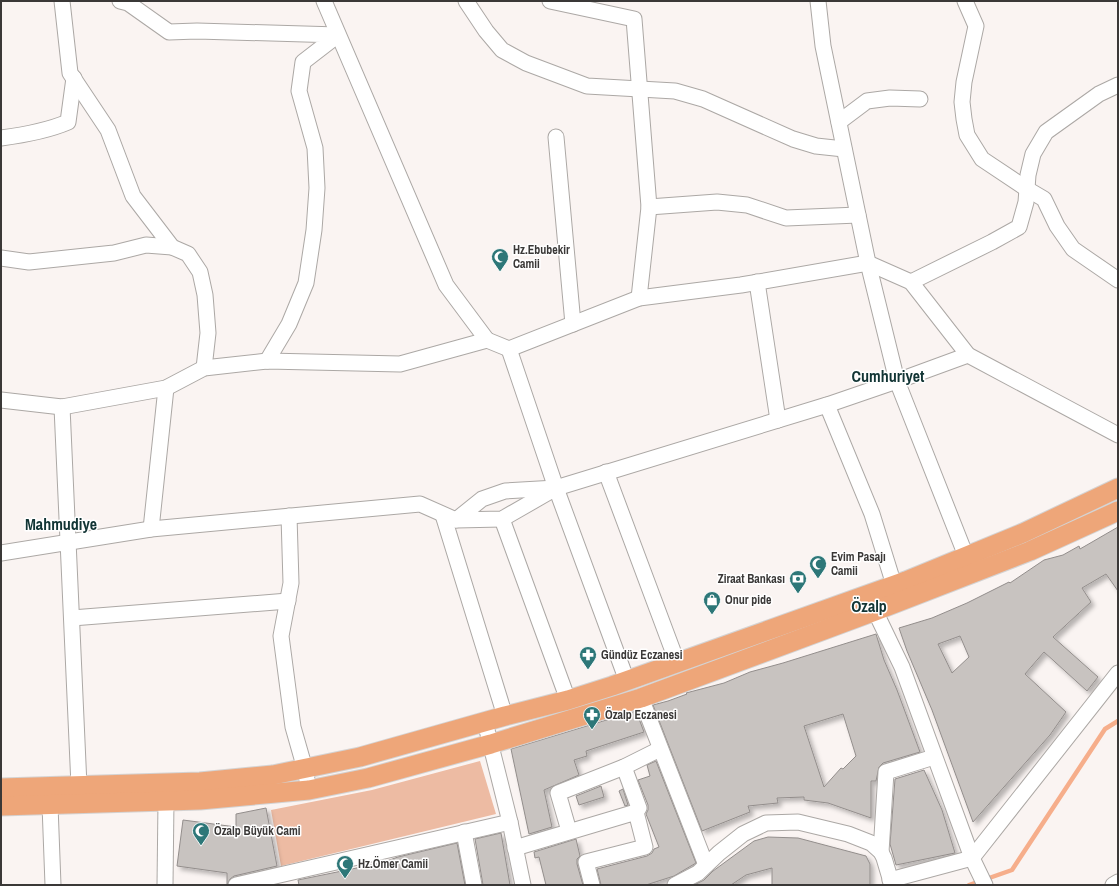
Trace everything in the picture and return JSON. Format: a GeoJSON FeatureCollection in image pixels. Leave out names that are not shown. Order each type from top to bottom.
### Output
{"type":"FeatureCollection","features":[{"type":"Feature","properties":{"kind":"main road"},"geometry":{"type":"LineString","coordinates":[[1,806],[200,800],[309,790],[368,778],[491,744],[641,698],[873,602],[894,585],[1023,533],[1118,488]]}},
{"type":"Feature","properties":{"kind":"main road"},"geometry":{"type":"LineString","coordinates":[[1,788],[200,782],[273,775],[360,757],[505,716],[568,700],[627,681],[677,662],[873,602],[1030,551],[1118,511]]}},
{"type":"Feature","properties":{"kind":"street"},"geometry":{"type":"LineString","coordinates":[[62,1],[70,73],[108,130],[133,196],[172,247]]}},
{"type":"Feature","properties":{"kind":"street"},"geometry":{"type":"LineString","coordinates":[[120,1],[128,3],[169,32],[197,31],[338,35]]}},
{"type":"Feature","properties":{"kind":"street"},"geometry":{"type":"LineString","coordinates":[[324,1],[446,285],[487,340],[509,349],[639,298],[757,282],[868,263],[911,282],[968,355],[1118,435]]}},
{"type":"Feature","properties":{"kind":"street"},"geometry":{"type":"LineString","coordinates":[[466,1],[486,31],[502,50],[526,63],[587,86],[675,91],[703,98],[793,139],[816,146],[844,149]]}},
{"type":"Feature","properties":{"kind":"street"},"geometry":{"type":"LineString","coordinates":[[550,1],[634,19],[649,207],[639,298]]}},
{"type":"Feature","properties":{"kind":"street"},"geometry":{"type":"LineString","coordinates":[[818,1],[823,46],[844,149],[868,263],[897,381],[966,556]]}},
{"type":"Feature","properties":{"kind":"street"},"geometry":{"type":"LineString","coordinates":[[965,1],[976,26],[964,82],[962,102],[967,134],[982,159],[1044,199],[1056,226],[1073,249],[1118,280]]}},
{"type":"Feature","properties":{"kind":"street"},"geometry":{"type":"LineString","coordinates":[[267,361],[289,324],[306,283],[314,230],[317,188],[315,148],[299,91],[303,62],[338,35]]}},
{"type":"Feature","properties":{"kind":"street"},"geometry":{"type":"LineString","coordinates":[[1,138],[18,136],[55,127],[68,122],[74,78]]}},
{"type":"Feature","properties":{"kind":"street"},"geometry":{"type":"LineString","coordinates":[[911,282],[1019,227],[1026,202],[1028,175],[1033,154],[1046,132],[1099,94],[1118,85]]}},
{"type":"Feature","properties":{"kind":"street"},"geometry":{"type":"LineString","coordinates":[[839,122],[867,101],[890,98],[920,98]]}},
{"type":"Feature","properties":{"kind":"street"},"geometry":{"type":"LineString","coordinates":[[556,137],[573,324]]}},
{"type":"Feature","properties":{"kind":"street"},"geometry":{"type":"LineString","coordinates":[[649,207],[716,202],[746,204],[786,218],[858,216]]}},
{"type":"Feature","properties":{"kind":"street"},"geometry":{"type":"LineString","coordinates":[[1,258],[29,262],[114,253],[146,245],[172,247],[188,254],[200,272],[205,295],[208,333],[204,368]]}},
{"type":"Feature","properties":{"kind":"street"},"geometry":{"type":"LineString","coordinates":[[757,282],[778,420]]}},
{"type":"Feature","properties":{"kind":"street"},"geometry":{"type":"LineString","coordinates":[[1,400],[62,407],[166,388],[204,368],[267,361],[400,364],[487,340]]}},
{"type":"Feature","properties":{"kind":"street"},"geometry":{"type":"LineString","coordinates":[[509,349],[556,488],[627,681]]}},
{"type":"Feature","properties":{"kind":"street"},"geometry":{"type":"LineString","coordinates":[[1,554],[151,529],[420,504],[449,518],[502,519],[556,488],[827,405],[968,355]]}},
{"type":"Feature","properties":{"kind":"street"},"geometry":{"type":"LineString","coordinates":[[151,529],[166,388]]}},
{"type":"Feature","properties":{"kind":"street"},"geometry":{"type":"LineString","coordinates":[[827,405],[872,514],[894,585]]}},
{"type":"Feature","properties":{"kind":"street"},"geometry":{"type":"LineString","coordinates":[[62,407],[80,786]]}},
{"type":"Feature","properties":{"kind":"street"},"geometry":{"type":"LineString","coordinates":[[606,472],[677,662]]}},
{"type":"Feature","properties":{"kind":"street"},"geometry":{"type":"LineString","coordinates":[[449,518],[482,499],[505,491],[556,488]]}},
{"type":"Feature","properties":{"kind":"street"},"geometry":{"type":"LineString","coordinates":[[289,516],[291,583],[281,636],[293,727],[305,769],[309,790]]}},
{"type":"Feature","properties":{"kind":"street"},"geometry":{"type":"LineString","coordinates":[[449,518],[505,716]]}},
{"type":"Feature","properties":{"kind":"street"},"geometry":{"type":"LineString","coordinates":[[502,519],[568,700]]}},
{"type":"Feature","properties":{"kind":"street"},"geometry":{"type":"LineString","coordinates":[[72,618],[288,601]]}},
{"type":"Feature","properties":{"kind":"street"},"geometry":{"type":"LineString","coordinates":[[873,602],[902,667],[972,858],[985,885]]}},
{"type":"Feature","properties":{"kind":"street"},"geometry":{"type":"LineString","coordinates":[[674,885],[698,873],[743,834],[766,823],[798,822],[848,834],[870,843],[884,858],[891,883],[972,858],[1118,672]]}},
{"type":"Feature","properties":{"kind":"street"},"geometry":{"type":"LineString","coordinates":[[641,698],[706,865]]}},
{"type":"Feature","properties":{"kind":"street"},"geometry":{"type":"LineString","coordinates":[[485,722],[510,822],[523,885]]}},
{"type":"Feature","properties":{"kind":"street"},"geometry":{"type":"LineString","coordinates":[[569,831],[558,794],[624,767],[660,748]]}},
{"type":"Feature","properties":{"kind":"street"},"geometry":{"type":"LineString","coordinates":[[880,852],[886,772],[934,757]]}},
{"type":"Feature","properties":{"kind":"street"},"geometry":{"type":"LineString","coordinates":[[592,885],[586,862],[645,847],[636,812],[639,808],[624,767]]}},
{"type":"Feature","properties":{"kind":"street"},"geometry":{"type":"LineString","coordinates":[[165,885],[166,801]]}},
{"type":"Feature","properties":{"kind":"street"},"geometry":{"type":"LineString","coordinates":[[50,805],[53,885]]}},
{"type":"Feature","properties":{"kind":"street"},"geometry":{"type":"LineString","coordinates":[[515,848],[636,812]]}},
{"type":"Feature","properties":{"kind":"street"},"geometry":{"type":"LineString","coordinates":[[236,885],[510,822]]}},
{"type":"Feature","properties":{"kind":"street"},"geometry":{"type":"LineString","coordinates":[[464,832],[474,885]]}},
{"type":"Feature","properties":{"kind":"street"},"geometry":{"type":"LineString","coordinates":[[1113,885],[1118,882]]}},
{"type":"Feature","properties":{"kind":"shaded area"},"geometry":{"type":"Polygon","coordinates":[[[480,761],[496,814],[281,866],[271,810],[372,790],[480,761]]]}},
{"type":"Feature","properties":{"kind":"building"},"geometry":{"type":"Polygon","coordinates":[[[1118,527],[1118,591],[1106,574],[1082,588],[1091,602],[1053,637],[1098,677],[1087,691],[1044,652],[1025,674],[1066,712],[1050,735],[973,822],[932,710],[899,628],[932,618],[967,603],[1009,582],[1010,583],[1044,560],[1063,555],[1079,546],[1080,549],[1118,527]],[[960,636],[938,644],[952,673],[969,657],[960,636]]]}},
{"type":"Feature","properties":{"kind":"building"},"geometry":{"type":"Polygon","coordinates":[[[876,634],[884,660],[920,752],[883,763],[879,767],[876,781],[871,781],[871,818],[828,803],[804,800],[804,797],[777,798],[778,803],[748,806],[750,812],[702,831],[653,705],[687,694],[686,693],[724,683],[750,672],[876,634]],[[843,714],[804,726],[824,787],[841,768],[843,769],[856,756],[843,714]]]}},
{"type":"Feature","properties":{"kind":"building"},"geometry":{"type":"Polygon","coordinates":[[[636,711],[644,732],[586,751],[587,756],[574,760],[579,775],[544,790],[552,827],[529,834],[511,749],[636,711]]]}},
{"type":"Feature","properties":{"kind":"building"},"geometry":{"type":"Polygon","coordinates":[[[656,761],[696,863],[674,876],[646,885],[601,885],[597,869],[647,856],[652,853],[654,849],[659,847],[646,814],[648,805],[638,780],[650,776],[647,765],[656,761]]]}},
{"type":"Feature","properties":{"kind":"building"},"geometry":{"type":"Polygon","coordinates":[[[924,770],[942,810],[955,853],[896,865],[890,844],[895,779],[924,770]]]}},
{"type":"Feature","properties":{"kind":"building"},"geometry":{"type":"Polygon","coordinates":[[[601,786],[604,797],[579,805],[576,796],[601,786]]]}},
{"type":"Feature","properties":{"kind":"building"},"geometry":{"type":"Polygon","coordinates":[[[623,789],[628,805],[625,806],[619,791],[623,789]]]}},
{"type":"Feature","properties":{"kind":"building"},"geometry":{"type":"Polygon","coordinates":[[[266,808],[277,866],[234,876],[230,879],[227,885],[227,873],[177,866],[183,820],[236,827],[236,814],[266,808]]]}},
{"type":"Feature","properties":{"kind":"building"},"geometry":{"type":"Polygon","coordinates":[[[501,833],[510,885],[483,885],[475,839],[501,833]]]}},
{"type":"Feature","properties":{"kind":"building"},"geometry":{"type":"Polygon","coordinates":[[[768,837],[798,838],[866,856],[870,864],[870,885],[772,885],[772,868],[746,875],[731,885],[694,885],[704,880],[713,871],[754,841],[768,837]]]}},
{"type":"Feature","properties":{"kind":"building"},"geometry":{"type":"Polygon","coordinates":[[[576,839],[580,856],[577,859],[577,864],[583,885],[546,885],[539,857],[535,858],[534,852],[576,839]]]}},
{"type":"Feature","properties":{"kind":"building"},"geometry":{"type":"Polygon","coordinates":[[[457,843],[465,885],[299,885],[298,880],[381,863],[398,857],[457,843]]]}},
{"type":"Feature","properties":{"kind":"waterway"},"geometry":{"type":"LineString","coordinates":[[969,885],[1012,870],[1105,729],[1118,721]]}},
{"type":"Feature","properties":{"kind":"place","name":"Hz.Ebubekir Camii"},"geometry":{"type":"Point","coordinates":[500,272]}},
{"type":"Feature","properties":{"kind":"place","name":"Evim Pasajı Camii"},"geometry":{"type":"Point","coordinates":[818,579]}},
{"type":"Feature","properties":{"kind":"place","name":"Ziraat Bankası"},"geometry":{"type":"Point","coordinates":[798,594]}},
{"type":"Feature","properties":{"kind":"place","name":"Onur pide"},"geometry":{"type":"Point","coordinates":[712,615]}},
{"type":"Feature","properties":{"kind":"place","name":"Gündüz Eczanesi"},"geometry":{"type":"Point","coordinates":[588,670]}},
{"type":"Feature","properties":{"kind":"place","name":"Özalp Eczanesi"},"geometry":{"type":"Point","coordinates":[592,730]}},
{"type":"Feature","properties":{"kind":"place","name":"Özalp Büyük Cami"},"geometry":{"type":"Point","coordinates":[201,846]}},
{"type":"Feature","properties":{"kind":"place","name":"Hz.Ömer Camii"},"geometry":{"type":"Point","coordinates":[345,879]}},
{"type":"Feature","properties":{"kind":"district","name":"Cumhuriyet"},"geometry":{"type":"Point","coordinates":[888,376]}},
{"type":"Feature","properties":{"kind":"district","name":"Mahmudiye"},"geometry":{"type":"Point","coordinates":[61,524]}},
{"type":"Feature","properties":{"kind":"district","name":"Özalp"},"geometry":{"type":"Point","coordinates":[869,606]}}]}
